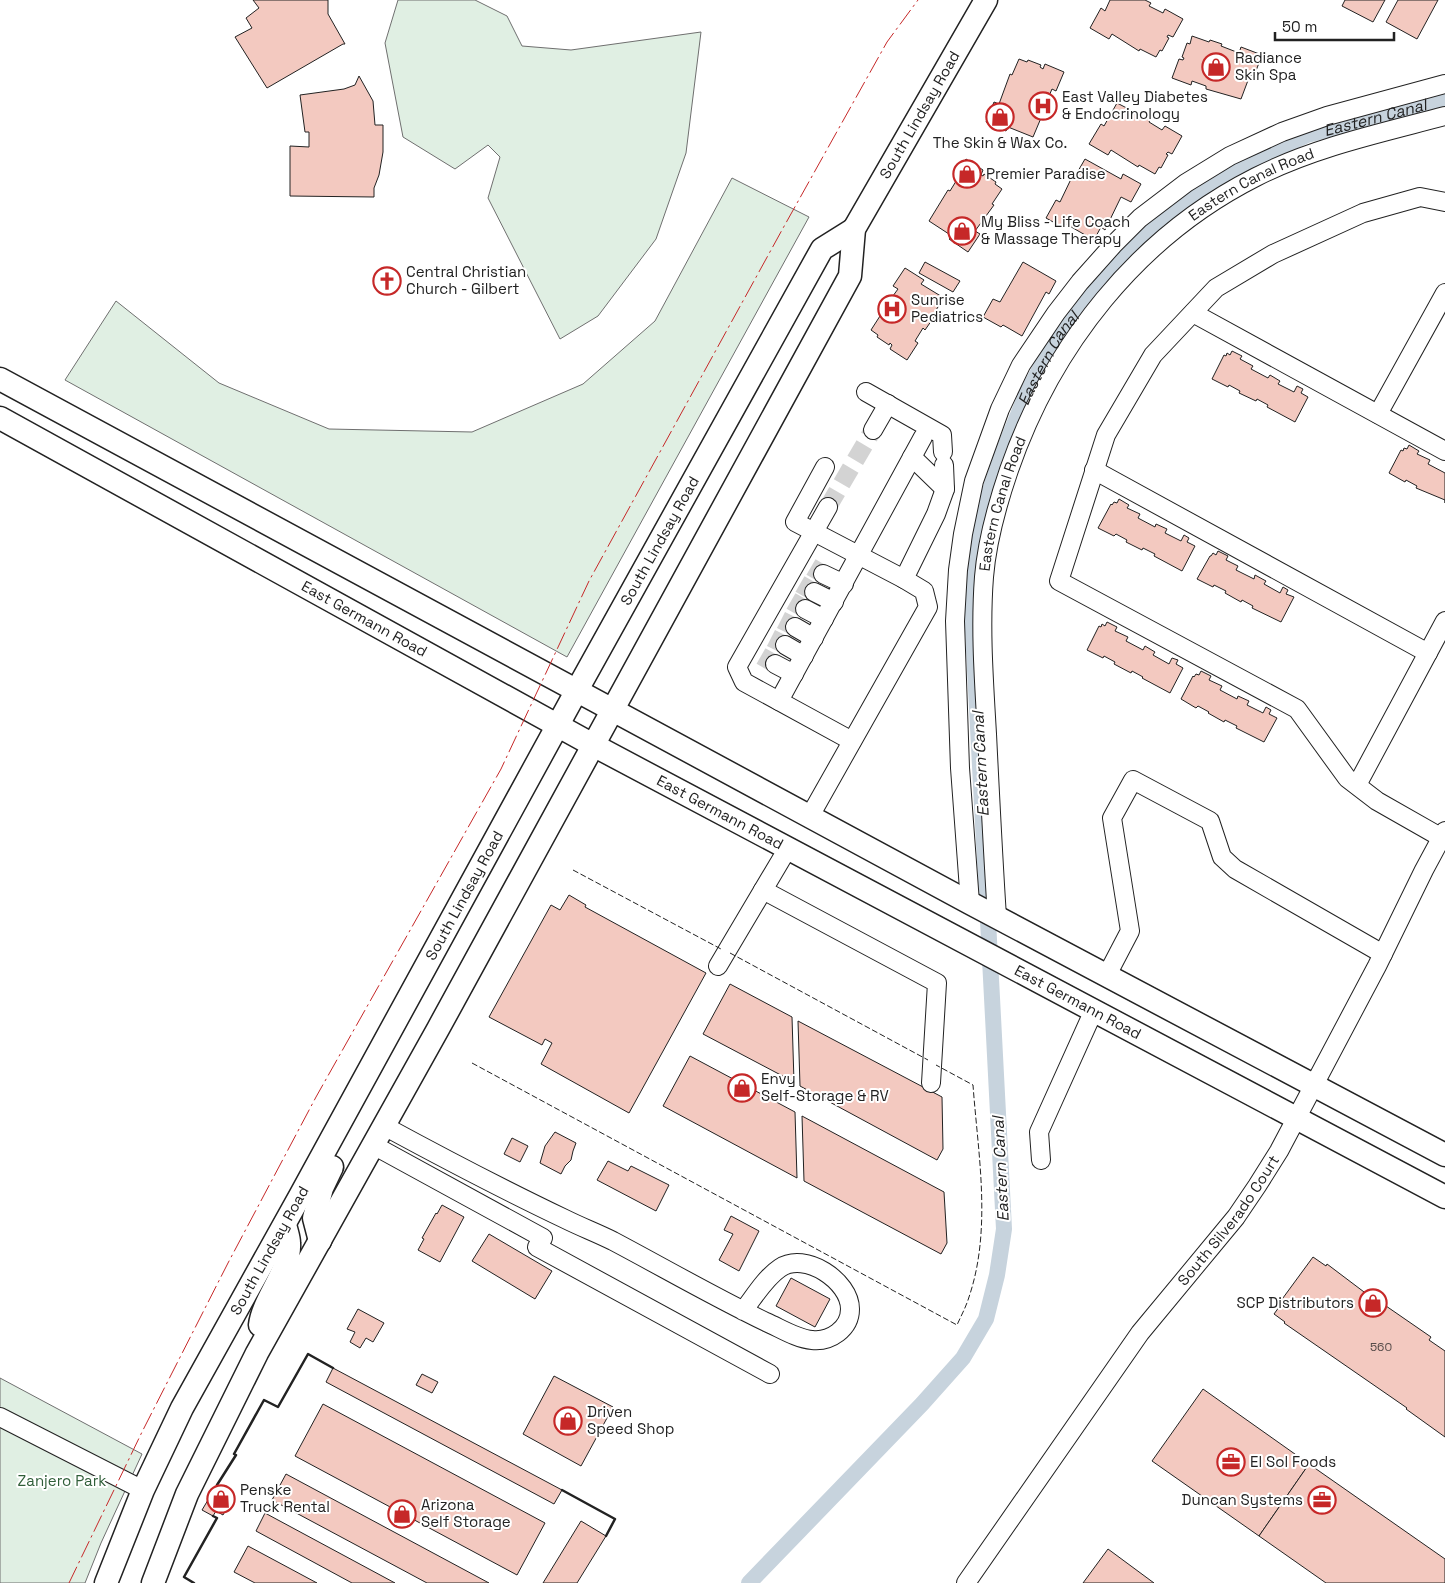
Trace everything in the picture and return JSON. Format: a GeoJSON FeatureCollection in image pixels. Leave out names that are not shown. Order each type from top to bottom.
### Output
{"type":"FeatureCollection","features":[{"type":"Feature","properties":{"kind":"main road","name":"South Lindsay Road"},"geometry":{"type":"LineString","coordinates":[[153,1583],[188,1494],[257,1353],[850,276],[854,229],[986,0]]}},
{"type":"Feature","properties":{"kind":"main road","name":"South Lindsay Road"},"geometry":{"type":"LineString","coordinates":[[106,1583],[143,1490],[182,1408],[285,1224],[577,690],[822,249],[854,229]]}},
{"type":"Feature","properties":{"kind":"main road"},"geometry":{"type":"LineString","coordinates":[[0,379],[997,917],[1445,1155]]}},
{"type":"Feature","properties":{"kind":"main road","name":"East Germann Road"},"geometry":{"type":"LineString","coordinates":[[0,418],[593,745],[1445,1197]]}},
{"type":"Feature","properties":{"kind":"main road"},"geometry":{"type":"LineString","coordinates":[[320,1241],[314,1218],[317,1202],[345,1139],[357,1093]]}},
{"type":"Feature","properties":{"kind":"main road"},"geometry":{"type":"LineString","coordinates":[[257,1353],[261,1316],[281,1276],[290,1244],[285,1224]]}},
{"type":"Feature","properties":{"kind":"street"},"geometry":{"type":"LineString","coordinates":[[970,902],[960,768],[955,620],[958,570],[974,481],[1000,409],[1021,365],[1056,313],[1080,282],[1113,245],[1140,218],[1186,183],[1230,156],[1282,132],[1327,116],[1445,84]]}},
{"type":"Feature","properties":{"kind":"street","name":"Eastern Canal Road"},"geometry":{"type":"LineString","coordinates":[[997,917],[985,703],[984,577],[989,538],[1016,448],[1037,402],[1057,365],[1085,322],[1110,290],[1162,240],[1211,203],[1256,177],[1321,149],[1445,116]]}},
{"type":"Feature","properties":{"kind":"street"},"geometry":{"type":"LineString","coordinates":[[1443,834],[1377,801],[1347,778],[1297,708],[1059,581],[1106,435],[1154,356],[1216,288],[1273,254],[1363,213],[1420,197],[1445,202]]}},
{"type":"Feature","properties":{"kind":"street"},"geometry":{"type":"LineString","coordinates":[[1378,414],[1445,293]]}},
{"type":"Feature","properties":{"kind":"street"},"geometry":{"type":"LineString","coordinates":[[1192,313],[1445,451]]}},
{"type":"Feature","properties":{"kind":"street"},"geometry":{"type":"LineString","coordinates":[[866,392],[942,435],[945,489],[936,514],[904,579]]}},
{"type":"Feature","properties":{"kind":"street"},"geometry":{"type":"LineString","coordinates":[[873,430],[888,404]]}},
{"type":"Feature","properties":{"kind":"street"},"geometry":{"type":"LineString","coordinates":[[779,702],[923,437]]}},
{"type":"Feature","properties":{"kind":"street"},"geometry":{"type":"LineString","coordinates":[[912,457],[945,489]]}},
{"type":"Feature","properties":{"kind":"street"},"geometry":{"type":"LineString","coordinates":[[810,816],[928,607],[924,591],[795,522],[825,467]]}},
{"type":"Feature","properties":{"kind":"street"},"geometry":{"type":"LineString","coordinates":[[1094,470],[1428,653]]}},
{"type":"Feature","properties":{"kind":"street"},"geometry":{"type":"LineString","coordinates":[[828,507],[813,532],[810,567],[761,656],[737,668],[744,682],[852,741]]}},
{"type":"Feature","properties":{"kind":"street"},"geometry":{"type":"LineString","coordinates":[[810,567],[844,584]]}},
{"type":"Feature","properties":{"kind":"street"},"geometry":{"type":"LineString","coordinates":[[800,584],[834,602]]}},
{"type":"Feature","properties":{"kind":"street"},"geometry":{"type":"LineString","coordinates":[[791,601],[824,619]]}},
{"type":"Feature","properties":{"kind":"street"},"geometry":{"type":"LineString","coordinates":[[781,620],[814,638]]}},
{"type":"Feature","properties":{"kind":"street"},"geometry":{"type":"LineString","coordinates":[[1357,785],[1445,621]]}},
{"type":"Feature","properties":{"kind":"street"},"geometry":{"type":"LineString","coordinates":[[771,638],[804,656]]}},
{"type":"Feature","properties":{"kind":"street"},"geometry":{"type":"LineString","coordinates":[[761,656],[794,674]]}},
{"type":"Feature","properties":{"kind":"street"},"geometry":{"type":"LineString","coordinates":[[1107,976],[1130,931],[1112,818],[1132,780],[1210,821],[1222,857],[1235,869],[1383,954]]}},
{"type":"Feature","properties":{"kind":"street","name":"South Silverado Court"},"geometry":{"type":"LineString","coordinates":[[966,1583],[1140,1333],[1236,1217],[1279,1151],[1383,954],[1443,834]]}},
{"type":"Feature","properties":{"kind":"street"},"geometry":{"type":"LineString","coordinates":[[718,966],[788,848]]}},
{"type":"Feature","properties":{"kind":"street"},"geometry":{"type":"LineString","coordinates":[[763,890],[936,983],[931,1083]]}},
{"type":"Feature","properties":{"kind":"street"},"geometry":{"type":"LineString","coordinates":[[1042,1160],[1039,1132],[1094,1010]]}},
{"type":"Feature","properties":{"kind":"street"},"geometry":{"type":"LineString","coordinates":[[378,1136],[441,1157],[611,1241],[743,1311],[810,1340],[826,1340],[838,1334],[847,1323],[850,1310],[849,1300],[842,1286],[824,1271],[806,1264],[791,1264],[781,1267],[768,1278],[743,1311]]}},
{"type":"Feature","properties":{"kind":"street"},"geometry":{"type":"LineString","coordinates":[[378,1136],[543,1238],[537,1247],[770,1374]]}},
{"type":"Feature","properties":{"kind":"street"},"geometry":{"type":"LineString","coordinates":[[0,1417],[143,1490]]}},
{"type":"Feature","properties":{"kind":"green space"},"geometry":{"type":"Polygon","coordinates":[[[398,0],[475,0],[507,16],[522,46],[571,50],[701,32],[686,153],[656,239],[598,316],[560,339],[488,198],[500,157],[488,145],[455,169],[403,137],[385,43],[398,0]]]}},
{"type":"Feature","properties":{"kind":"green space"},"geometry":{"type":"Polygon","coordinates":[[[732,178],[809,217],[567,657],[65,380],[116,301],[219,383],[329,429],[472,432],[583,384],[655,321],[732,178]]]}},
{"type":"Feature","properties":{"kind":"green space","name":"Zanjero Park"},"geometry":{"type":"Polygon","coordinates":[[[0,1378],[142,1454],[101,1543],[85,1583],[0,1583],[0,1378]]]}},
{"type":"Feature","properties":{"kind":"building"},"geometry":{"type":"Polygon","coordinates":[[[253,0],[328,0],[328,14],[345,44],[267,88],[235,37],[252,28],[246,18],[259,8],[253,0]]]}},
{"type":"Feature","properties":{"kind":"building"},"geometry":{"type":"Polygon","coordinates":[[[1110,0],[1145,0],[1151,3],[1149,6],[1163,13],[1165,9],[1183,19],[1173,37],[1168,35],[1167,37],[1169,38],[1162,51],[1160,50],[1156,57],[1140,49],[1139,51],[1112,34],[1109,39],[1090,28],[1101,8],[1105,11],[1110,0]]]}},
{"type":"Feature","properties":{"kind":"building"},"geometry":{"type":"Polygon","coordinates":[[[1345,0],[1385,0],[1373,22],[1342,6],[1345,0]]]}},
{"type":"Feature","properties":{"kind":"building"},"geometry":{"type":"Polygon","coordinates":[[[1398,0],[1438,0],[1417,39],[1386,22],[1398,0]]]}},
{"type":"Feature","properties":{"kind":"building","name":"Radiance Skin Spa"},"geometry":{"type":"Polygon","coordinates":[[[1192,36],[1222,44],[1221,46],[1239,53],[1241,47],[1262,55],[1254,76],[1250,75],[1241,99],[1206,89],[1206,86],[1192,81],[1191,85],[1172,78],[1179,59],[1183,60],[1184,58],[1182,57],[1187,43],[1190,44],[1192,36]]]}},
{"type":"Feature","properties":{"kind":"building"},"geometry":{"type":"Polygon","coordinates":[[[1019,59],[1041,65],[1040,67],[1043,69],[1045,64],[1064,72],[1056,91],[1052,89],[1046,103],[1049,104],[1033,137],[1008,127],[1006,131],[986,122],[994,102],[999,104],[1010,74],[1012,75],[1019,59]]]}},
{"type":"Feature","properties":{"kind":"building"},"geometry":{"type":"Polygon","coordinates":[[[359,76],[373,101],[375,125],[383,125],[383,152],[379,175],[374,188],[374,197],[290,196],[290,146],[309,147],[309,132],[305,132],[300,95],[344,89],[355,85],[359,76]]]}},
{"type":"Feature","properties":{"kind":"building"},"geometry":{"type":"Polygon","coordinates":[[[1117,103],[1150,120],[1149,122],[1162,130],[1165,126],[1182,136],[1172,154],[1168,152],[1166,154],[1168,155],[1161,168],[1159,167],[1155,174],[1139,165],[1138,167],[1111,150],[1108,155],[1089,144],[1101,124],[1104,126],[1117,103]]]}},
{"type":"Feature","properties":{"kind":"building"},"geometry":{"type":"Polygon","coordinates":[[[966,159],[983,170],[981,175],[983,176],[984,174],[996,182],[995,184],[1002,189],[992,204],[994,205],[975,231],[980,234],[968,252],[949,239],[952,236],[929,221],[948,190],[950,191],[958,178],[955,176],[966,159]]]}},
{"type":"Feature","properties":{"kind":"building"},"geometry":{"type":"Polygon","coordinates":[[[1085,159],[1121,179],[1123,174],[1141,184],[1131,202],[1121,197],[1105,230],[1101,227],[1094,240],[1066,224],[1064,228],[1046,218],[1056,200],[1060,202],[1072,177],[1074,178],[1085,159]]]}},
{"type":"Feature","properties":{"kind":"building"},"geometry":{"type":"Polygon","coordinates":[[[925,262],[960,281],[953,292],[919,273],[925,262]]]}},
{"type":"Feature","properties":{"kind":"building"},"geometry":{"type":"Polygon","coordinates":[[[1023,262],[1056,281],[1049,294],[1046,292],[1022,336],[1003,325],[1001,327],[983,317],[993,299],[1000,302],[1023,262]]]}},
{"type":"Feature","properties":{"kind":"building"},"geometry":{"type":"Polygon","coordinates":[[[905,268],[924,280],[921,284],[944,298],[932,316],[934,317],[925,330],[923,328],[915,341],[918,343],[907,360],[890,349],[892,345],[890,343],[889,345],[877,337],[878,335],[871,330],[879,315],[898,289],[893,286],[905,268]]]}},
{"type":"Feature","properties":{"kind":"building"},"geometry":{"type":"Polygon","coordinates":[[[1232,351],[1242,356],[1240,359],[1253,366],[1251,369],[1268,378],[1270,375],[1280,381],[1278,384],[1294,392],[1297,386],[1303,389],[1301,393],[1308,397],[1295,422],[1267,407],[1268,405],[1257,399],[1256,401],[1239,393],[1240,391],[1229,385],[1228,387],[1212,379],[1224,355],[1226,356],[1227,353],[1230,355],[1232,351]]]}},
{"type":"Feature","properties":{"kind":"building"},"geometry":{"type":"Polygon","coordinates":[[[1409,445],[1419,451],[1417,454],[1430,460],[1428,464],[1445,473],[1445,500],[1416,488],[1417,486],[1389,473],[1401,450],[1407,449],[1409,445]]]}},
{"type":"Feature","properties":{"kind":"building"},"geometry":{"type":"Polygon","coordinates":[[[1119,499],[1129,505],[1127,508],[1140,514],[1138,518],[1155,527],[1156,524],[1167,529],[1165,533],[1181,541],[1184,535],[1189,538],[1187,542],[1195,546],[1182,571],[1154,556],[1155,554],[1126,542],[1127,540],[1116,534],[1114,536],[1098,528],[1111,504],[1117,503],[1119,499]]]}},
{"type":"Feature","properties":{"kind":"building"},"geometry":{"type":"Polygon","coordinates":[[[1218,551],[1228,556],[1226,560],[1238,566],[1236,570],[1254,579],[1255,575],[1266,581],[1264,584],[1280,593],[1283,587],[1288,590],[1286,594],[1294,597],[1281,622],[1252,608],[1253,606],[1242,600],[1241,602],[1225,593],[1226,591],[1197,579],[1210,556],[1213,553],[1216,555],[1218,551]]]}},
{"type":"Feature","properties":{"kind":"building"},"geometry":{"type":"Polygon","coordinates":[[[1107,622],[1117,627],[1115,631],[1128,637],[1126,641],[1143,650],[1145,646],[1155,652],[1153,655],[1169,664],[1172,658],[1178,660],[1176,664],[1183,668],[1170,693],[1132,671],[1131,673],[1114,664],[1115,662],[1104,656],[1103,658],[1087,650],[1099,626],[1101,627],[1102,624],[1105,626],[1107,622]]]}},
{"type":"Feature","properties":{"kind":"building"},"geometry":{"type":"Polygon","coordinates":[[[1201,671],[1211,676],[1209,680],[1222,686],[1220,690],[1237,699],[1238,696],[1249,701],[1247,705],[1263,713],[1266,707],[1271,710],[1269,714],[1277,718],[1264,742],[1236,728],[1237,726],[1225,720],[1224,722],[1198,706],[1196,708],[1181,699],[1193,676],[1199,675],[1201,671]]]}},
{"type":"Feature","properties":{"kind":"building"},"geometry":{"type":"Polygon","coordinates":[[[569,895],[586,905],[585,907],[706,973],[629,1113],[541,1064],[552,1043],[545,1039],[542,1045],[489,1017],[551,905],[560,910],[569,895]]]}},
{"type":"Feature","properties":{"kind":"building"},"geometry":{"type":"Polygon","coordinates":[[[730,984],[792,1017],[794,1082],[703,1034],[730,984]]]}},
{"type":"Feature","properties":{"kind":"building"},"geometry":{"type":"Polygon","coordinates":[[[798,1021],[942,1097],[943,1149],[937,1160],[800,1086],[798,1021]]]}},
{"type":"Feature","properties":{"kind":"building"},"geometry":{"type":"Polygon","coordinates":[[[690,1056],[795,1112],[797,1178],[663,1106],[690,1056]]]}},
{"type":"Feature","properties":{"kind":"building"},"geometry":{"type":"Polygon","coordinates":[[[802,1116],[944,1192],[947,1243],[941,1254],[804,1181],[802,1116]]]}},
{"type":"Feature","properties":{"kind":"building"},"geometry":{"type":"Polygon","coordinates":[[[555,1132],[576,1143],[571,1160],[561,1174],[540,1163],[545,1146],[555,1132]]]}},
{"type":"Feature","properties":{"kind":"building"},"geometry":{"type":"Polygon","coordinates":[[[512,1138],[528,1146],[520,1162],[504,1154],[512,1138]]]}},
{"type":"Feature","properties":{"kind":"building"},"geometry":{"type":"Polygon","coordinates":[[[608,1161],[628,1171],[631,1166],[669,1185],[656,1211],[597,1180],[608,1161]]]}},
{"type":"Feature","properties":{"kind":"building"},"geometry":{"type":"Polygon","coordinates":[[[442,1205],[464,1217],[440,1262],[418,1250],[424,1239],[422,1238],[442,1205]]]}},
{"type":"Feature","properties":{"kind":"building"},"geometry":{"type":"Polygon","coordinates":[[[731,1216],[759,1231],[739,1271],[719,1260],[733,1234],[724,1230],[731,1216]]]}},
{"type":"Feature","properties":{"kind":"building"},"geometry":{"type":"Polygon","coordinates":[[[489,1234],[552,1271],[535,1299],[472,1261],[489,1234]]]}},
{"type":"Feature","properties":{"kind":"building"},"geometry":{"type":"Polygon","coordinates":[[[1313,1257],[1326,1266],[1327,1264],[1372,1298],[1431,1337],[1429,1340],[1445,1351],[1445,1437],[1274,1314],[1282,1303],[1280,1302],[1313,1257]]]}},
{"type":"Feature","properties":{"kind":"building"},"geometry":{"type":"Polygon","coordinates":[[[791,1278],[830,1299],[815,1327],[776,1306],[791,1278]]]}},
{"type":"Feature","properties":{"kind":"building"},"geometry":{"type":"Polygon","coordinates":[[[358,1309],[384,1323],[373,1342],[366,1338],[360,1348],[350,1342],[355,1332],[347,1329],[358,1309]]]}},
{"type":"Feature","properties":{"kind":"building"},"geometry":{"type":"Polygon","coordinates":[[[333,1368],[562,1490],[554,1504],[326,1382],[333,1368]]]}},
{"type":"Feature","properties":{"kind":"building"},"geometry":{"type":"Polygon","coordinates":[[[422,1374],[438,1382],[432,1393],[416,1385],[422,1374]]]}},
{"type":"Feature","properties":{"kind":"building","name":"Driven Speed Shop"},"geometry":{"type":"Polygon","coordinates":[[[554,1376],[613,1407],[581,1466],[523,1434],[554,1376]]]}},
{"type":"Feature","properties":{"kind":"building","name":"El Sol Foods"},"geometry":{"type":"Polygon","coordinates":[[[1203,1389],[1309,1464],[1259,1536],[1152,1461],[1203,1389]]]}},
{"type":"Feature","properties":{"kind":"building"},"geometry":{"type":"Polygon","coordinates":[[[323,1404],[545,1523],[517,1575],[295,1456],[323,1404]]]}},
{"type":"Feature","properties":{"kind":"building","name":"Duncan Systems"},"geometry":{"type":"Polygon","coordinates":[[[1309,1464],[1445,1559],[1445,1583],[1326,1583],[1259,1536],[1309,1464]]]}},
{"type":"Feature","properties":{"kind":"building"},"geometry":{"type":"Polygon","coordinates":[[[286,1474],[489,1583],[427,1583],[272,1500],[286,1474]]]}},
{"type":"Feature","properties":{"kind":"building","name":"Penske Truck Rental"},"geometry":{"type":"Polygon","coordinates":[[[217,1485],[234,1494],[223,1515],[216,1511],[213,1516],[202,1510],[217,1485]]]}},
{"type":"Feature","properties":{"kind":"building"},"geometry":{"type":"Polygon","coordinates":[[[265,1513],[395,1583],[352,1583],[256,1531],[265,1513]]]}},
{"type":"Feature","properties":{"kind":"building"},"geometry":{"type":"Polygon","coordinates":[[[581,1521],[606,1536],[577,1583],[543,1583],[581,1521]]]}},
{"type":"Feature","properties":{"kind":"building"},"geometry":{"type":"Polygon","coordinates":[[[248,1546],[317,1583],[255,1583],[234,1572],[248,1546]]]}},
{"type":"Feature","properties":{"kind":"building"},"geometry":{"type":"Polygon","coordinates":[[[1108,1549],[1154,1583],[1083,1583],[1108,1549]]]}},
{"type":"Feature","properties":{"kind":"waterway","name":"Eastern Canal"},"geometry":{"type":"LineString","coordinates":[[749,1583],[922,1404],[963,1358],[986,1319],[997,1275],[1004,1229],[972,612],[979,524],[1001,457],[1026,395],[1059,333],[1118,262],[1165,216],[1229,171],[1307,135],[1445,99]]}},
{"type":"Feature","properties":{"kind":"tunnel"},"geometry":{"type":"LineString","coordinates":[[828,507],[873,430]]}},
{"type":"Feature","properties":{"kind":"tunnel"},"geometry":{"type":"LineString","coordinates":[[811,567],[823,574]]}},
{"type":"Feature","properties":{"kind":"tunnel"},"geometry":{"type":"LineString","coordinates":[[800,584],[814,592]]}},
{"type":"Feature","properties":{"kind":"tunnel"},"geometry":{"type":"LineString","coordinates":[[791,601],[805,609]]}},
{"type":"Feature","properties":{"kind":"tunnel"},"geometry":{"type":"LineString","coordinates":[[781,620],[795,627]]}},
{"type":"Feature","properties":{"kind":"tunnel"},"geometry":{"type":"LineString","coordinates":[[771,638],[785,645]]}},
{"type":"Feature","properties":{"kind":"tunnel"},"geometry":{"type":"LineString","coordinates":[[761,656],[775,664]]}},
{"type":"Feature","properties":{"kind":"fence"},"geometry":{"type":"LineString","coordinates":[[573,870],[721,949]]}},
{"type":"Feature","properties":{"kind":"fence"},"geometry":{"type":"LineString","coordinates":[[730,953],[928,1060]]}},
{"type":"Feature","properties":{"kind":"fence"},"geometry":{"type":"LineString","coordinates":[[472,1063],[957,1325],[969,1297],[980,1245],[982,1218],[980,1164],[973,1085],[936,1065]]}},
{"type":"Feature","properties":{"kind":"wall"},"geometry":{"type":"LineString","coordinates":[[217,1485],[236,1455],[234,1454],[264,1400],[278,1407],[308,1354],[333,1368]]}},
{"type":"Feature","properties":{"kind":"wall"},"geometry":{"type":"LineString","coordinates":[[562,1490],[615,1519],[606,1536]]}},
{"type":"Feature","properties":{"kind":"wall"},"geometry":{"type":"LineString","coordinates":[[194,1583],[184,1577],[217,1518],[213,1516]]}},
{"type":"Feature","properties":{"kind":"power"},"geometry":{"type":"LineString","coordinates":[[69,1583],[142,1432],[228,1263],[316,1097],[501,769],[589,581],[887,42],[918,0]]}},
{"type":"Feature","properties":{"kind":"place","name":"Radiance Skin Spa"},"geometry":{"type":"Point","coordinates":[1216,67]}},
{"type":"Feature","properties":{"kind":"place","name":"East Valley Diabetes & Endocrinology"},"geometry":{"type":"Point","coordinates":[1043,106]}},
{"type":"Feature","properties":{"kind":"place","name":"The Skin & Wax Co."},"geometry":{"type":"Point","coordinates":[1000,117]}},
{"type":"Feature","properties":{"kind":"place","name":"Premier Paradise"},"geometry":{"type":"Point","coordinates":[967,174]}},
{"type":"Feature","properties":{"kind":"place","name":"My Bliss - Life Coach & Massage Therapy"},"geometry":{"type":"Point","coordinates":[962,231]}},
{"type":"Feature","properties":{"kind":"place","name":"Central Christian Church - Gilbert"},"geometry":{"type":"Point","coordinates":[387,281]}},
{"type":"Feature","properties":{"kind":"place","name":"Sunrise Pediatrics"},"geometry":{"type":"Point","coordinates":[892,309]}},
{"type":"Feature","properties":{"kind":"place","name":"Envy Self-Storage & RV"},"geometry":{"type":"Point","coordinates":[742,1088]}},
{"type":"Feature","properties":{"kind":"place","name":"SCP Distributors"},"geometry":{"type":"Point","coordinates":[1373,1303]}},
{"type":"Feature","properties":{"kind":"place","name":"Driven Speed Shop"},"geometry":{"type":"Point","coordinates":[568,1421]}},
{"type":"Feature","properties":{"kind":"place","name":"El Sol Foods"},"geometry":{"type":"Point","coordinates":[1231,1462]}},
{"type":"Feature","properties":{"kind":"place","name":"Penske Truck Rental"},"geometry":{"type":"Point","coordinates":[221,1499]}},
{"type":"Feature","properties":{"kind":"place","name":"Duncan Systems"},"geometry":{"type":"Point","coordinates":[1322,1500]}},
{"type":"Feature","properties":{"kind":"place","name":"Arizona Self Storage"},"geometry":{"type":"Point","coordinates":[402,1514]}}]}
